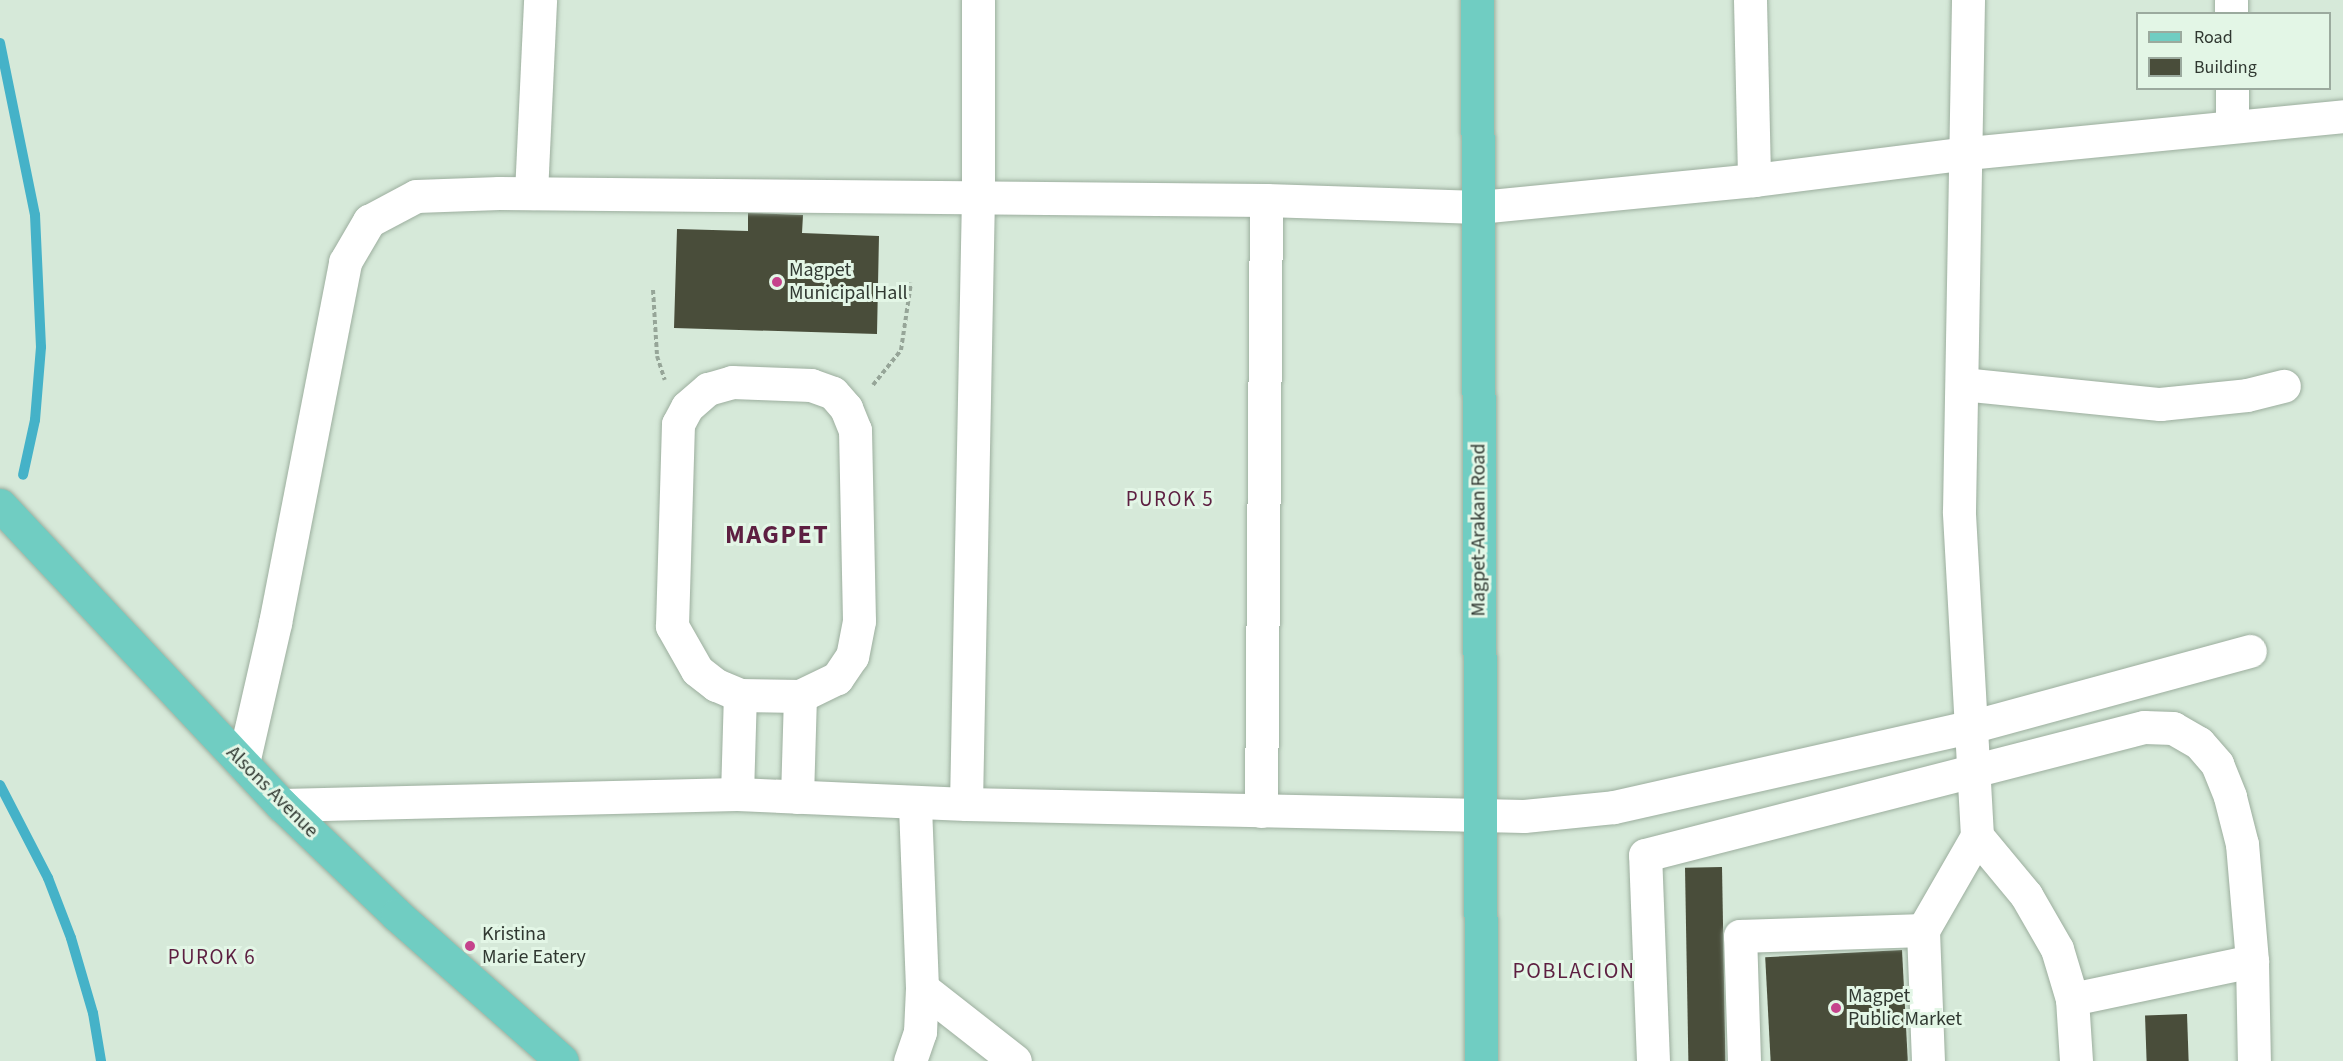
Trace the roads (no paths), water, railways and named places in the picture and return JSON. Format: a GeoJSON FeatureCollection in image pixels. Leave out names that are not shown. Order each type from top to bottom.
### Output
{"type":"FeatureCollection","features":[{"type":"Feature","properties":{"kind":"main road","name":"Magpet-Arakan Road"},"geometry":{"type":"LineString","coordinates":[[1476,0],[1479,207],[1480,1061]]}},
{"type":"Feature","properties":{"kind":"main road","name":"Alsons Avenue"},"geometry":{"type":"LineString","coordinates":[[0,505],[282,805],[397,915],[562,1061]]}},
{"type":"Feature","properties":{"kind":"street"},"geometry":{"type":"LineString","coordinates":[[531,193],[540,0]]}},
{"type":"Feature","properties":{"kind":"street"},"geometry":{"type":"LineString","coordinates":[[966,804],[978,198],[978,0]]}},
{"type":"Feature","properties":{"kind":"street"},"geometry":{"type":"LineString","coordinates":[[1750,0],[1754,180]]}},
{"type":"Feature","properties":{"kind":"street"},"geometry":{"type":"LineString","coordinates":[[1928,1061],[1923,930],[1977,836],[1959,511],[1968,153],[1968,0]]}},
{"type":"Feature","properties":{"kind":"street"},"geometry":{"type":"LineString","coordinates":[[2232,90],[2232,125]]}},
{"type":"Feature","properties":{"kind":"street"},"geometry":{"type":"LineString","coordinates":[[243,764],[275,624],[345,262],[369,221],[416,196],[531,193],[1266,200],[1479,207],[1754,180],[1968,153],[2232,125],[2343,116]]}},
{"type":"Feature","properties":{"kind":"street"},"geometry":{"type":"LineString","coordinates":[[1261,812],[1266,200]]}},
{"type":"Feature","properties":{"kind":"street"},"geometry":{"type":"LineString","coordinates":[[732,382],[811,385],[833,393],[846,408],[855,430],[858,459],[859,621],[852,656],[837,678],[800,696],[740,695],[716,685],[697,670],[672,626],[675,448],[678,424],[687,407],[708,389],[732,382]]}},
{"type":"Feature","properties":{"kind":"street"},"geometry":{"type":"LineString","coordinates":[[1962,384],[2160,404],[2247,395],[2284,386]]}},
{"type":"Feature","properties":{"kind":"street"},"geometry":{"type":"LineString","coordinates":[[282,805],[737,794],[966,804],[1524,816],[1614,807],[1970,727],[2250,651]]}},
{"type":"Feature","properties":{"kind":"street"},"geometry":{"type":"LineString","coordinates":[[737,794],[740,695]]}},
{"type":"Feature","properties":{"kind":"street"},"geometry":{"type":"LineString","coordinates":[[796,797],[800,696]]}},
{"type":"Feature","properties":{"kind":"street"},"geometry":{"type":"LineString","coordinates":[[1653,1061],[1645,855],[1973,773],[2144,727],[2173,728],[2199,743],[2217,764],[2230,796],[2242,844],[2252,961],[2254,1061]]}},
{"type":"Feature","properties":{"kind":"street"},"geometry":{"type":"LineString","coordinates":[[910,1061],[920,1032],[922,988],[915,802]]}},
{"type":"Feature","properties":{"kind":"street"},"geometry":{"type":"LineString","coordinates":[[1977,836],[2026,895],[2057,949],[2072,999],[2076,1061]]}},
{"type":"Feature","properties":{"kind":"street"},"geometry":{"type":"LineString","coordinates":[[1744,1061],[1740,936],[1923,930]]}},
{"type":"Feature","properties":{"kind":"street"},"geometry":{"type":"LineString","coordinates":[[2072,999],[2252,961]]}},
{"type":"Feature","properties":{"kind":"street"},"geometry":{"type":"LineString","coordinates":[[922,988],[1015,1061]]}},
{"type":"Feature","properties":{"kind":"waterway"},"geometry":{"type":"LineString","coordinates":[[0,43],[35,215],[41,347],[35,420],[23,475]]}},
{"type":"Feature","properties":{"kind":"waterway"},"geometry":{"type":"LineString","coordinates":[[0,785],[48,878],[71,938],[93,1013],[101,1061]]}},
{"type":"Feature","properties":{"kind":"place","name":"Magpet Municipal Hall"},"geometry":{"type":"Point","coordinates":[777,282]}},
{"type":"Feature","properties":{"kind":"place","name":"Kristina Marie Eatery"},"geometry":{"type":"Point","coordinates":[470,946]}},
{"type":"Feature","properties":{"kind":"place","name":"Magpet Public Market"},"geometry":{"type":"Point","coordinates":[1836,1008]}},
{"type":"Feature","properties":{"kind":"district","name":"PUROK 5"},"geometry":{"type":"Point","coordinates":[1170,499]}},
{"type":"Feature","properties":{"kind":"district","name":"MAGPET"},"geometry":{"type":"Point","coordinates":[777,535]}},
{"type":"Feature","properties":{"kind":"district","name":"PUROK 6"},"geometry":{"type":"Point","coordinates":[212,957]}},
{"type":"Feature","properties":{"kind":"district","name":"POBLACION"},"geometry":{"type":"Point","coordinates":[1574,972]}}]}
